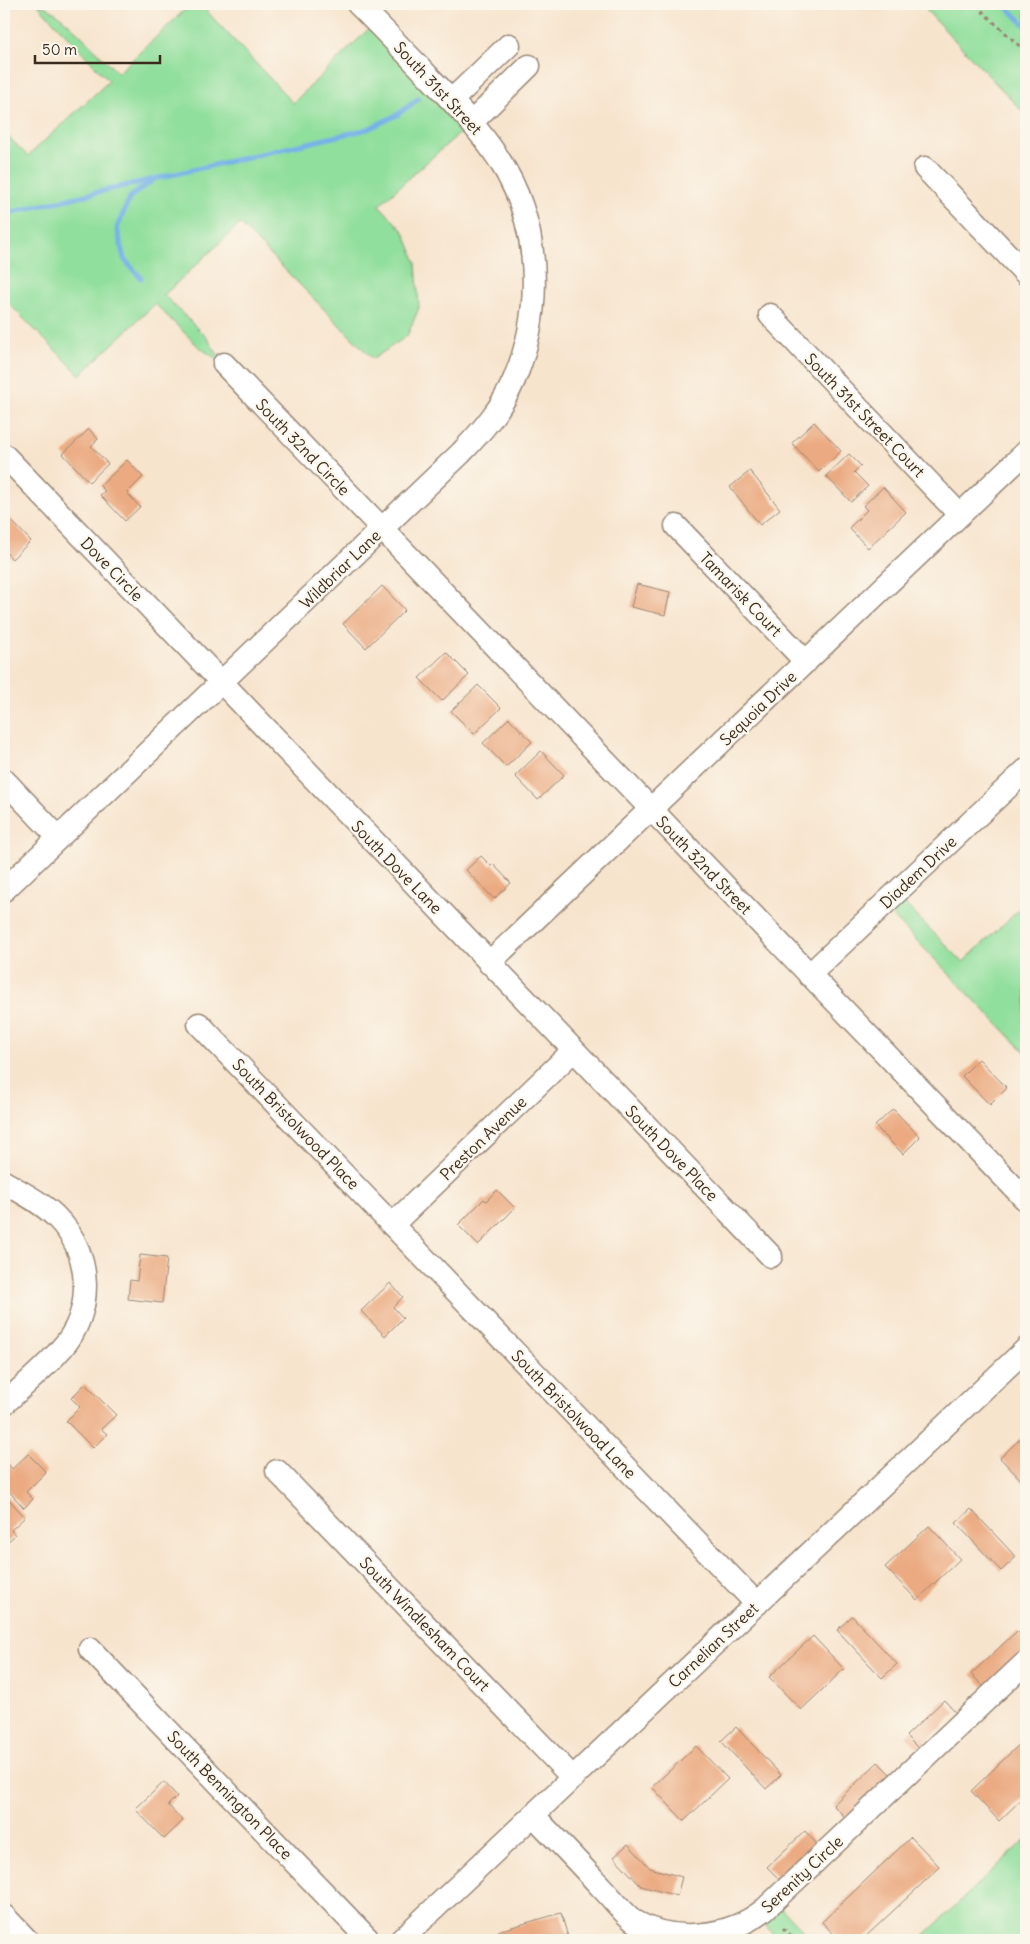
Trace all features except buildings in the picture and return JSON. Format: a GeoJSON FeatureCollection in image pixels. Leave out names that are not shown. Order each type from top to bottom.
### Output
{"type":"FeatureCollection","features":[{"type":"Feature","properties":{"kind":"street","name":"South 31st Street"},"geometry":{"type":"LineString","coordinates":[[358,4],[472,122],[499,158],[510,179]]}},
{"type":"Feature","properties":{"kind":"street"},"geometry":{"type":"LineString","coordinates":[[452,100],[504,40],[534,71],[472,122]]}},
{"type":"Feature","properties":{"kind":"street"},"geometry":{"type":"LineString","coordinates":[[925,168],[1026,274]]}},
{"type":"Feature","properties":{"kind":"street","name":"Wildbriar Lane"},"geometry":{"type":"LineString","coordinates":[[4,890],[381,530],[479,434],[498,408],[522,358],[532,320],[534,283],[532,252],[526,220],[510,179]]}},
{"type":"Feature","properties":{"kind":"street","name":"South 31st Street Court"},"geometry":{"type":"LineString","coordinates":[[770,315],[960,515]]}},
{"type":"Feature","properties":{"kind":"street","name":"South 32nd Circle"},"geometry":{"type":"LineString","coordinates":[[224,364],[381,530]]}},
{"type":"Feature","properties":{"kind":"street","name":"Sequoia Drive"},"geometry":{"type":"LineString","coordinates":[[489,963],[1026,452]]}},
{"type":"Feature","properties":{"kind":"street","name":"Dove Circle"},"geometry":{"type":"LineString","coordinates":[[4,455],[220,683]]}},
{"type":"Feature","properties":{"kind":"street","name":"Tamarisk Court"},"geometry":{"type":"LineString","coordinates":[[676,526],[806,662]]}},
{"type":"Feature","properties":{"kind":"street","name":"South 32nd Street"},"geometry":{"type":"LineString","coordinates":[[381,530],[1026,1200]]}},
{"type":"Feature","properties":{"kind":"street","name":"South Dove Lane"},"geometry":{"type":"LineString","coordinates":[[220,683],[573,1051]]}},
{"type":"Feature","properties":{"kind":"street","name":"Diadem Drive"},"geometry":{"type":"LineString","coordinates":[[810,975],[1026,770]]}},
{"type":"Feature","properties":{"kind":"street"},"geometry":{"type":"LineString","coordinates":[[4,780],[58,838]]}},
{"type":"Feature","properties":{"kind":"street","name":"South Bristolwood Place"},"geometry":{"type":"LineString","coordinates":[[200,1024],[392,1225]]}},
{"type":"Feature","properties":{"kind":"street","name":"Preston Avenue"},"geometry":{"type":"LineString","coordinates":[[392,1225],[573,1051]]}},
{"type":"Feature","properties":{"kind":"street","name":"South Dove Place"},"geometry":{"type":"LineString","coordinates":[[573,1051],[771,1256]]}},
{"type":"Feature","properties":{"kind":"street"},"geometry":{"type":"LineString","coordinates":[[4,1182],[45,1207],[57,1217],[70,1233],[79,1251],[84,1271],[85,1292],[82,1312],[74,1332],[62,1348],[4,1404]]}},
{"type":"Feature","properties":{"kind":"street","name":"South Bristolwood Lane"},"geometry":{"type":"LineString","coordinates":[[392,1225],[757,1604]]}},
{"type":"Feature","properties":{"kind":"street","name":"Carnelian Street"},"geometry":{"type":"LineString","coordinates":[[401,1940],[1026,1349]]}},
{"type":"Feature","properties":{"kind":"street","name":"South Windlesham Court"},"geometry":{"type":"LineString","coordinates":[[277,1470],[572,1778]]}},
{"type":"Feature","properties":{"kind":"street","name":"South Bennington Place"},"geometry":{"type":"LineString","coordinates":[[90,1649],[369,1940]]}},
{"type":"Feature","properties":{"kind":"street","name":"Serenity Circle"},"geometry":{"type":"LineString","coordinates":[[533,1815],[634,1921],[667,1936],[699,1939],[728,1931],[746,1923],[765,1909],[1026,1662]]}},
{"type":"Feature","properties":{"kind":"path"},"geometry":{"type":"LineString","coordinates":[[977,4],[1026,52]]}},
{"type":"Feature","properties":{"kind":"path"},"geometry":{"type":"LineString","coordinates":[[783,1928],[795,1940]]}},
{"type":"Feature","properties":{"kind":"green space"},"geometry":{"type":"Polygon","coordinates":[[[37,4],[45,6],[67,22],[118,73],[191,4],[200,4],[293,103],[376,22],[472,122],[379,205],[404,232],[416,262],[419,308],[407,336],[373,359],[240,224],[164,295],[207,338],[224,364],[199,347],[155,304],[80,375],[4,299],[4,133],[28,156],[109,81],[37,4]]]}},
{"type":"Feature","properties":{"kind":"green space"},"geometry":{"type":"Polygon","coordinates":[[[933,4],[1022,4],[1026,10],[1026,115],[926,10],[933,4]]]}},
{"type":"Feature","properties":{"kind":"green space"},"geometry":{"type":"Polygon","coordinates":[[[895,894],[963,962],[1026,903],[1026,1053],[883,906],[895,894]]]}},
{"type":"Feature","properties":{"kind":"green space"},"geometry":{"type":"Polygon","coordinates":[[[1026,1839],[1026,1940],[919,1940],[1026,1839]]]}},
{"type":"Feature","properties":{"kind":"green space"},"geometry":{"type":"Polygon","coordinates":[[[774,1901],[812,1940],[777,1940],[758,1915],[774,1901]]]}},
{"type":"Feature","properties":{"kind":"waterway"},"geometry":{"type":"LineString","coordinates":[[1004,4],[1026,26]]}},
{"type":"Feature","properties":{"kind":"waterway"},"geometry":{"type":"LineString","coordinates":[[4,214],[368,129],[397,115],[418,99]]}},
{"type":"Feature","properties":{"kind":"waterway"},"geometry":{"type":"LineString","coordinates":[[141,278],[124,259],[117,228],[130,197],[152,181]]}}]}
